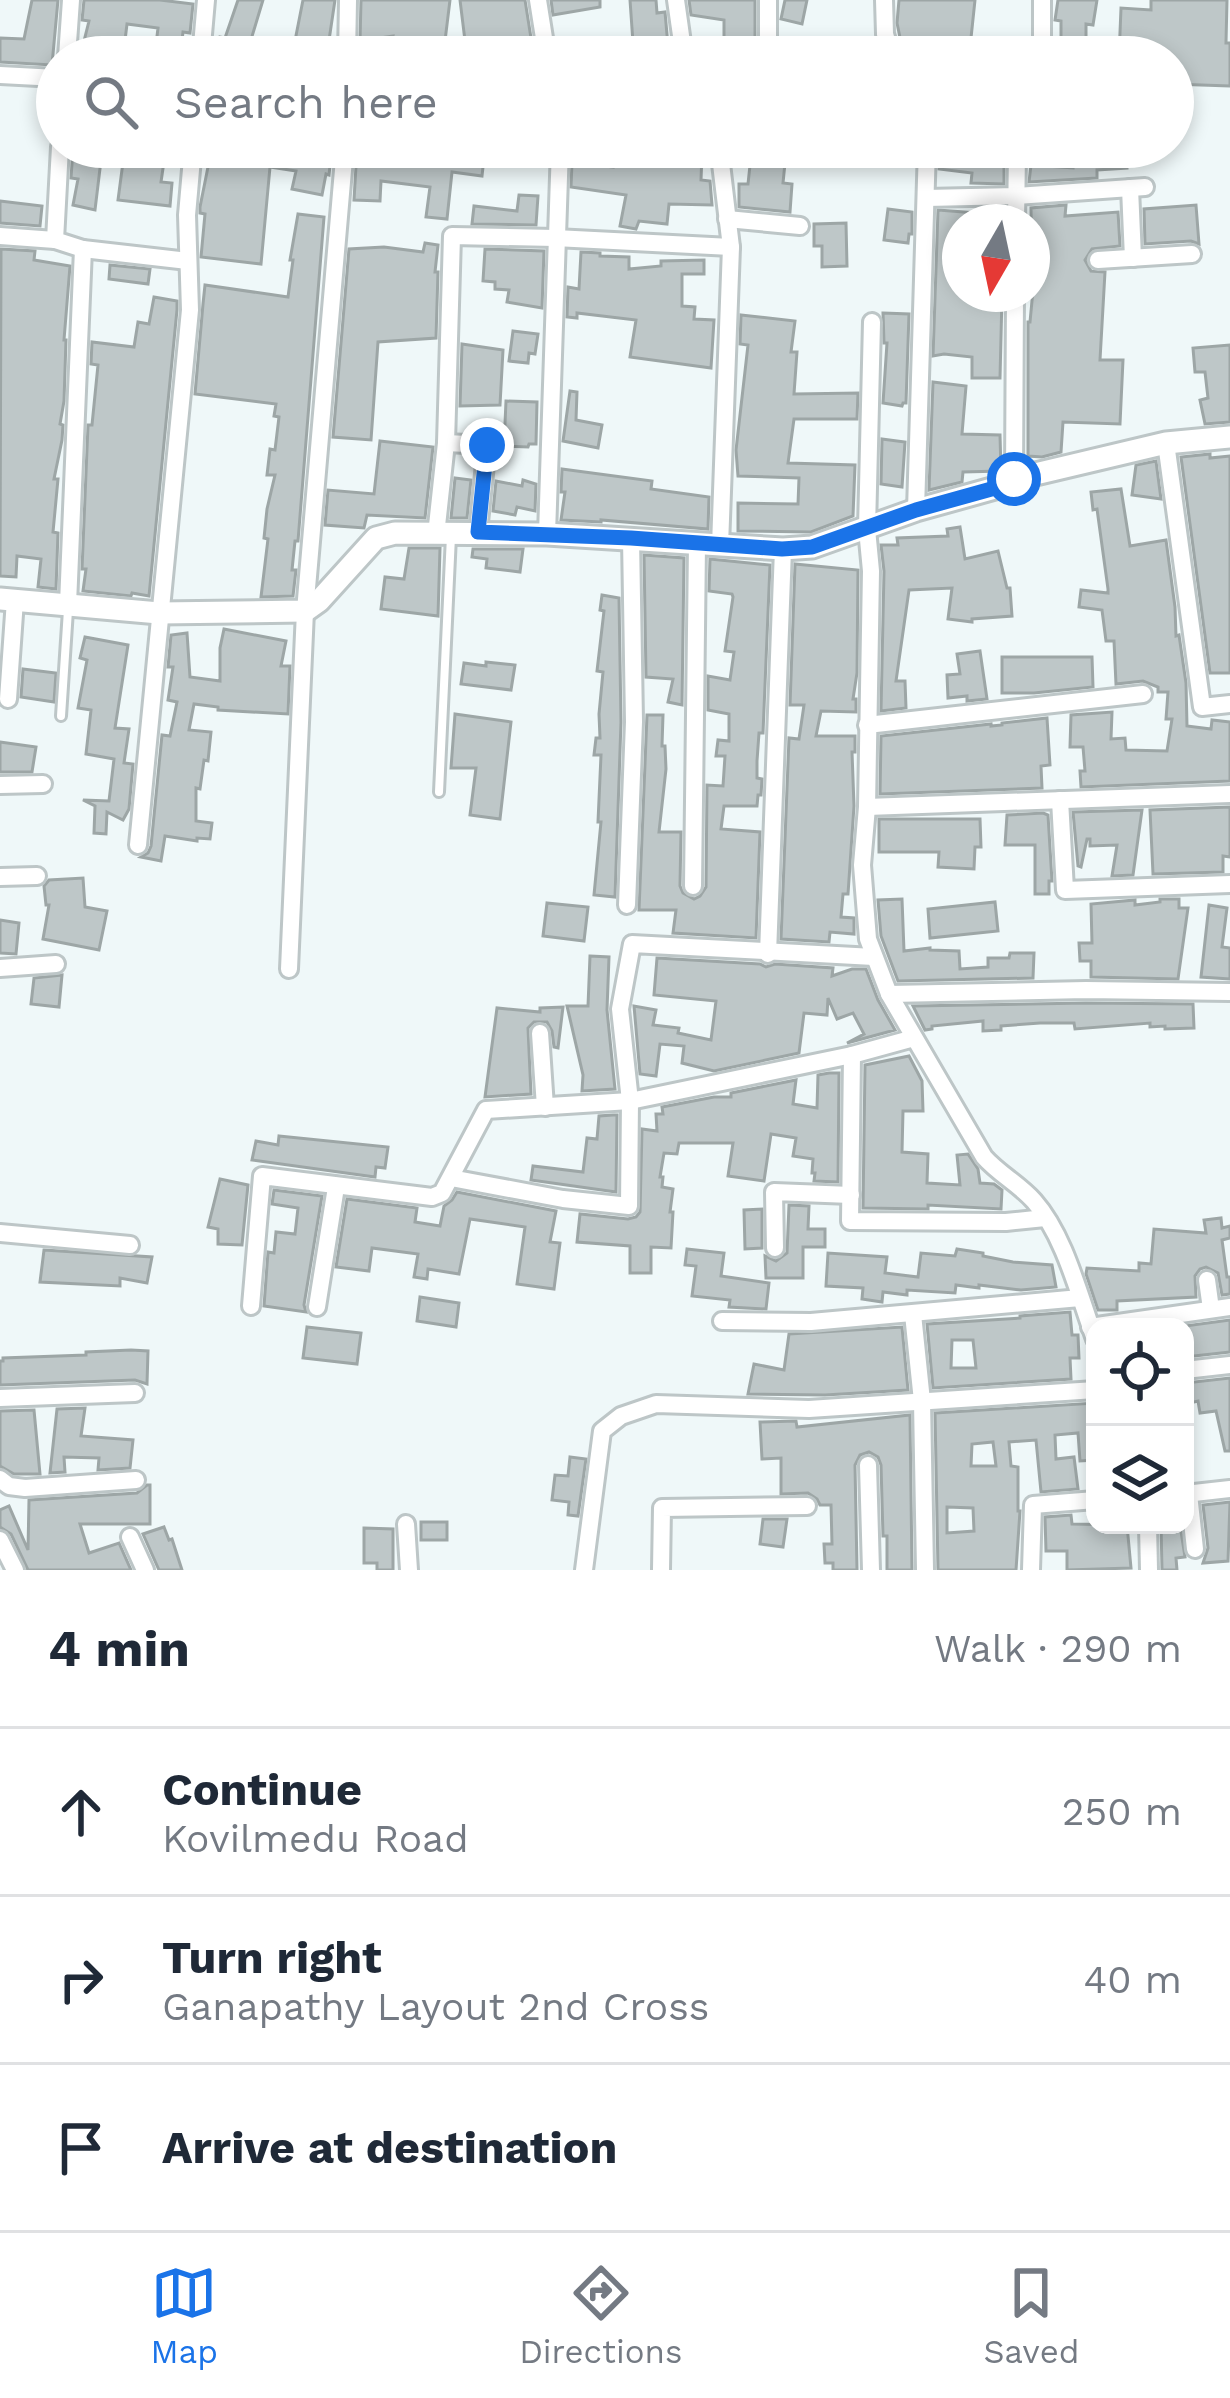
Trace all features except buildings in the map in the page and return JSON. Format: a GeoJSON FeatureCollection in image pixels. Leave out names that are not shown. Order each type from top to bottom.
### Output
{"type":"FeatureCollection","features":[{"type":"Feature","properties":{"kind":"street"},"geometry":{"type":"LineString","coordinates":[[68,36],[70,0]]}},
{"type":"Feature","properties":{"kind":"street"},"geometry":{"type":"LineString","coordinates":[[203,36],[206,0]]}},
{"type":"Feature","properties":{"kind":"street"},"geometry":{"type":"LineString","coordinates":[[347,36],[348,0]]}},
{"type":"Feature","properties":{"kind":"street"},"geometry":{"type":"LineString","coordinates":[[538,0],[544,36]]}},
{"type":"Feature","properties":{"kind":"street"},"geometry":{"type":"LineString","coordinates":[[676,0],[681,36]]}},
{"type":"Feature","properties":{"kind":"street"},"geometry":{"type":"LineString","coordinates":[[767,0],[768,36]]}},
{"type":"Feature","properties":{"kind":"street"},"geometry":{"type":"LineString","coordinates":[[884,0],[886,36]]}},
{"type":"Feature","properties":{"kind":"street"},"geometry":{"type":"LineString","coordinates":[[1042,0],[1042,36]]}},
{"type":"Feature","properties":{"kind":"street"},"geometry":{"type":"LineString","coordinates":[[0,75],[36,77]]}},
{"type":"Feature","properties":{"kind":"street"},"geometry":{"type":"LineString","coordinates":[[55,240],[59,168]]}},
{"type":"Feature","properties":{"kind":"street"},"geometry":{"type":"LineString","coordinates":[[138,845],[190,310],[187,215],[191,168]]}},
{"type":"Feature","properties":{"kind":"street"},"geometry":{"type":"LineString","coordinates":[[289,969],[305,611],[343,168]]}},
{"type":"Feature","properties":{"kind":"street"},"geometry":{"type":"LineString","coordinates":[[548,534],[559,168]]}},
{"type":"Feature","properties":{"kind":"street"},"geometry":{"type":"LineString","coordinates":[[693,886],[709,545],[731,247],[722,168]]}},
{"type":"Feature","properties":{"kind":"street"},"geometry":{"type":"LineString","coordinates":[[916,510],[927,168]]}},
{"type":"Feature","properties":{"kind":"street"},"geometry":{"type":"LineString","coordinates":[[1016,204],[1018,168]]}},
{"type":"Feature","properties":{"kind":"street"},"geometry":{"type":"LineString","coordinates":[[926,198],[1137,187],[1133,258]]}},
{"type":"Feature","properties":{"kind":"street"},"geometry":{"type":"LineString","coordinates":[[728,219],[800,226]]}},
{"type":"Feature","properties":{"kind":"street"},"geometry":{"type":"LineString","coordinates":[[0,236],[188,261]]}},
{"type":"Feature","properties":{"kind":"street"},"geometry":{"type":"LineString","coordinates":[[443,535],[452,236],[731,247]]}},
{"type":"Feature","properties":{"kind":"street"},"geometry":{"type":"LineString","coordinates":[[68,604],[83,249]]}},
{"type":"Feature","properties":{"kind":"street"},"geometry":{"type":"LineString","coordinates":[[1098,260],[1192,254]]}},
{"type":"Feature","properties":{"kind":"street"},"geometry":{"type":"LineString","coordinates":[[8,699],[8,599],[159,613],[305,611],[376,538],[395,533],[548,534],[812,547],[916,510],[1013,483],[1016,312]]}},
{"type":"Feature","properties":{"kind":"street"},"geometry":{"type":"LineString","coordinates":[[872,322],[868,807],[862,883],[868,939],[889,994],[985,1157],[1036,1202],[1061,1246],[1087,1318]]}},
{"type":"Feature","properties":{"kind":"street"},"geometry":{"type":"LineString","coordinates":[[1014,479],[1166,443],[1230,437]]}},
{"type":"Feature","properties":{"kind":"street"},"geometry":{"type":"LineString","coordinates":[[446,443],[487,445],[478,532]]}},
{"type":"Feature","properties":{"kind":"street"},"geometry":{"type":"LineString","coordinates":[[1166,443],[1202,707],[1230,704]]}},
{"type":"Feature","properties":{"kind":"street"},"geometry":{"type":"LineString","coordinates":[[627,905],[634,722],[631,538]]}},
{"type":"Feature","properties":{"kind":"street"},"geometry":{"type":"LineString","coordinates":[[768,954],[782,549]]}},
{"type":"Feature","properties":{"kind":"street"},"geometry":{"type":"LineString","coordinates":[[867,724],[1143,694]]}},
{"type":"Feature","properties":{"kind":"street"},"geometry":{"type":"LineString","coordinates":[[0,785],[43,784]]}},
{"type":"Feature","properties":{"kind":"street"},"geometry":{"type":"LineString","coordinates":[[868,807],[1230,794]]}},
{"type":"Feature","properties":{"kind":"street"},"geometry":{"type":"LineString","coordinates":[[1060,800],[1065,890],[1230,884]]}},
{"type":"Feature","properties":{"kind":"street"},"geometry":{"type":"LineString","coordinates":[[0,877],[37,876]]}},
{"type":"Feature","properties":{"kind":"street"},"geometry":{"type":"LineString","coordinates":[[451,1178],[629,1206],[630,1101],[620,1009],[632,944],[874,957]]}},
{"type":"Feature","properties":{"kind":"street"},"geometry":{"type":"LineString","coordinates":[[0,968],[56,964]]}},
{"type":"Feature","properties":{"kind":"street"},"geometry":{"type":"LineString","coordinates":[[889,994],[1230,992]]}},
{"type":"Feature","properties":{"kind":"street"},"geometry":{"type":"LineString","coordinates":[[540,1033],[545,1107]]}},
{"type":"Feature","properties":{"kind":"street"},"geometry":{"type":"LineString","coordinates":[[251,1306],[262,1176],[432,1197],[442,1193],[486,1110],[630,1101],[914,1038]]}},
{"type":"Feature","properties":{"kind":"street"},"geometry":{"type":"LineString","coordinates":[[852,1055],[850,1221],[1045,1218]]}},
{"type":"Feature","properties":{"kind":"street"},"geometry":{"type":"LineString","coordinates":[[317,1307],[336,1187]]}},
{"type":"Feature","properties":{"kind":"street"},"geometry":{"type":"LineString","coordinates":[[775,1248],[774,1192],[851,1195]]}},
{"type":"Feature","properties":{"kind":"street"},"geometry":{"type":"LineString","coordinates":[[0,1233],[130,1245]]}},
{"type":"Feature","properties":{"kind":"street"},"geometry":{"type":"LineString","coordinates":[[1169,1318],[1220,1308],[1208,1280]]}},
{"type":"Feature","properties":{"kind":"street"},"geometry":{"type":"LineString","coordinates":[[722,1322],[811,1322],[1079,1298]]}},
{"type":"Feature","properties":{"kind":"street"},"geometry":{"type":"LineString","coordinates":[[914,1314],[922,1401],[925,1570]]}},
{"type":"Feature","properties":{"kind":"street"},"geometry":{"type":"LineString","coordinates":[[1194,1369],[1230,1365]]}},
{"type":"Feature","properties":{"kind":"street"},"geometry":{"type":"LineString","coordinates":[[584,1570],[602,1431],[621,1416],[656,1404],[808,1409],[1086,1391]]}},
{"type":"Feature","properties":{"kind":"street"},"geometry":{"type":"LineString","coordinates":[[0,1398],[135,1393]]}},
{"type":"Feature","properties":{"kind":"street"},"geometry":{"type":"LineString","coordinates":[[868,1465],[871,1570]]}},
{"type":"Feature","properties":{"kind":"street"},"geometry":{"type":"LineString","coordinates":[[0,1479],[9,1486],[25,1487],[136,1480]]}},
{"type":"Feature","properties":{"kind":"street"},"geometry":{"type":"LineString","coordinates":[[1194,1493],[1230,1489]]}},
{"type":"Feature","properties":{"kind":"street"},"geometry":{"type":"LineString","coordinates":[[1031,1570],[1033,1505],[1086,1501]]}},
{"type":"Feature","properties":{"kind":"street"},"geometry":{"type":"LineString","coordinates":[[661,1570],[662,1508],[807,1506]]}},
{"type":"Feature","properties":{"kind":"street"},"geometry":{"type":"LineString","coordinates":[[406,1524],[409,1570]]}},
{"type":"Feature","properties":{"kind":"street"},"geometry":{"type":"LineString","coordinates":[[1148,1534],[1148,1570]]}},
{"type":"Feature","properties":{"kind":"street"},"geometry":{"type":"LineString","coordinates":[[1193,1534],[1195,1549]]}},
{"type":"Feature","properties":{"kind":"street"},"geometry":{"type":"LineString","coordinates":[[130,1537],[145,1570]]}},
{"type":"Feature","properties":{"kind":"street"},"geometry":{"type":"LineString","coordinates":[[0,1540],[15,1570]]}},
{"type":"Feature","properties":{"kind":"lane"},"geometry":{"type":"LineString","coordinates":[[439,792],[443,535]]}},
{"type":"Feature","properties":{"kind":"lane"},"geometry":{"type":"LineString","coordinates":[[61,716],[68,604]]}},
{"type":"Feature","properties":{"kind":"route"},"geometry":{"type":"LineString","coordinates":[[487,445],[478,532],[812,547],[1014,479]]}}]}
